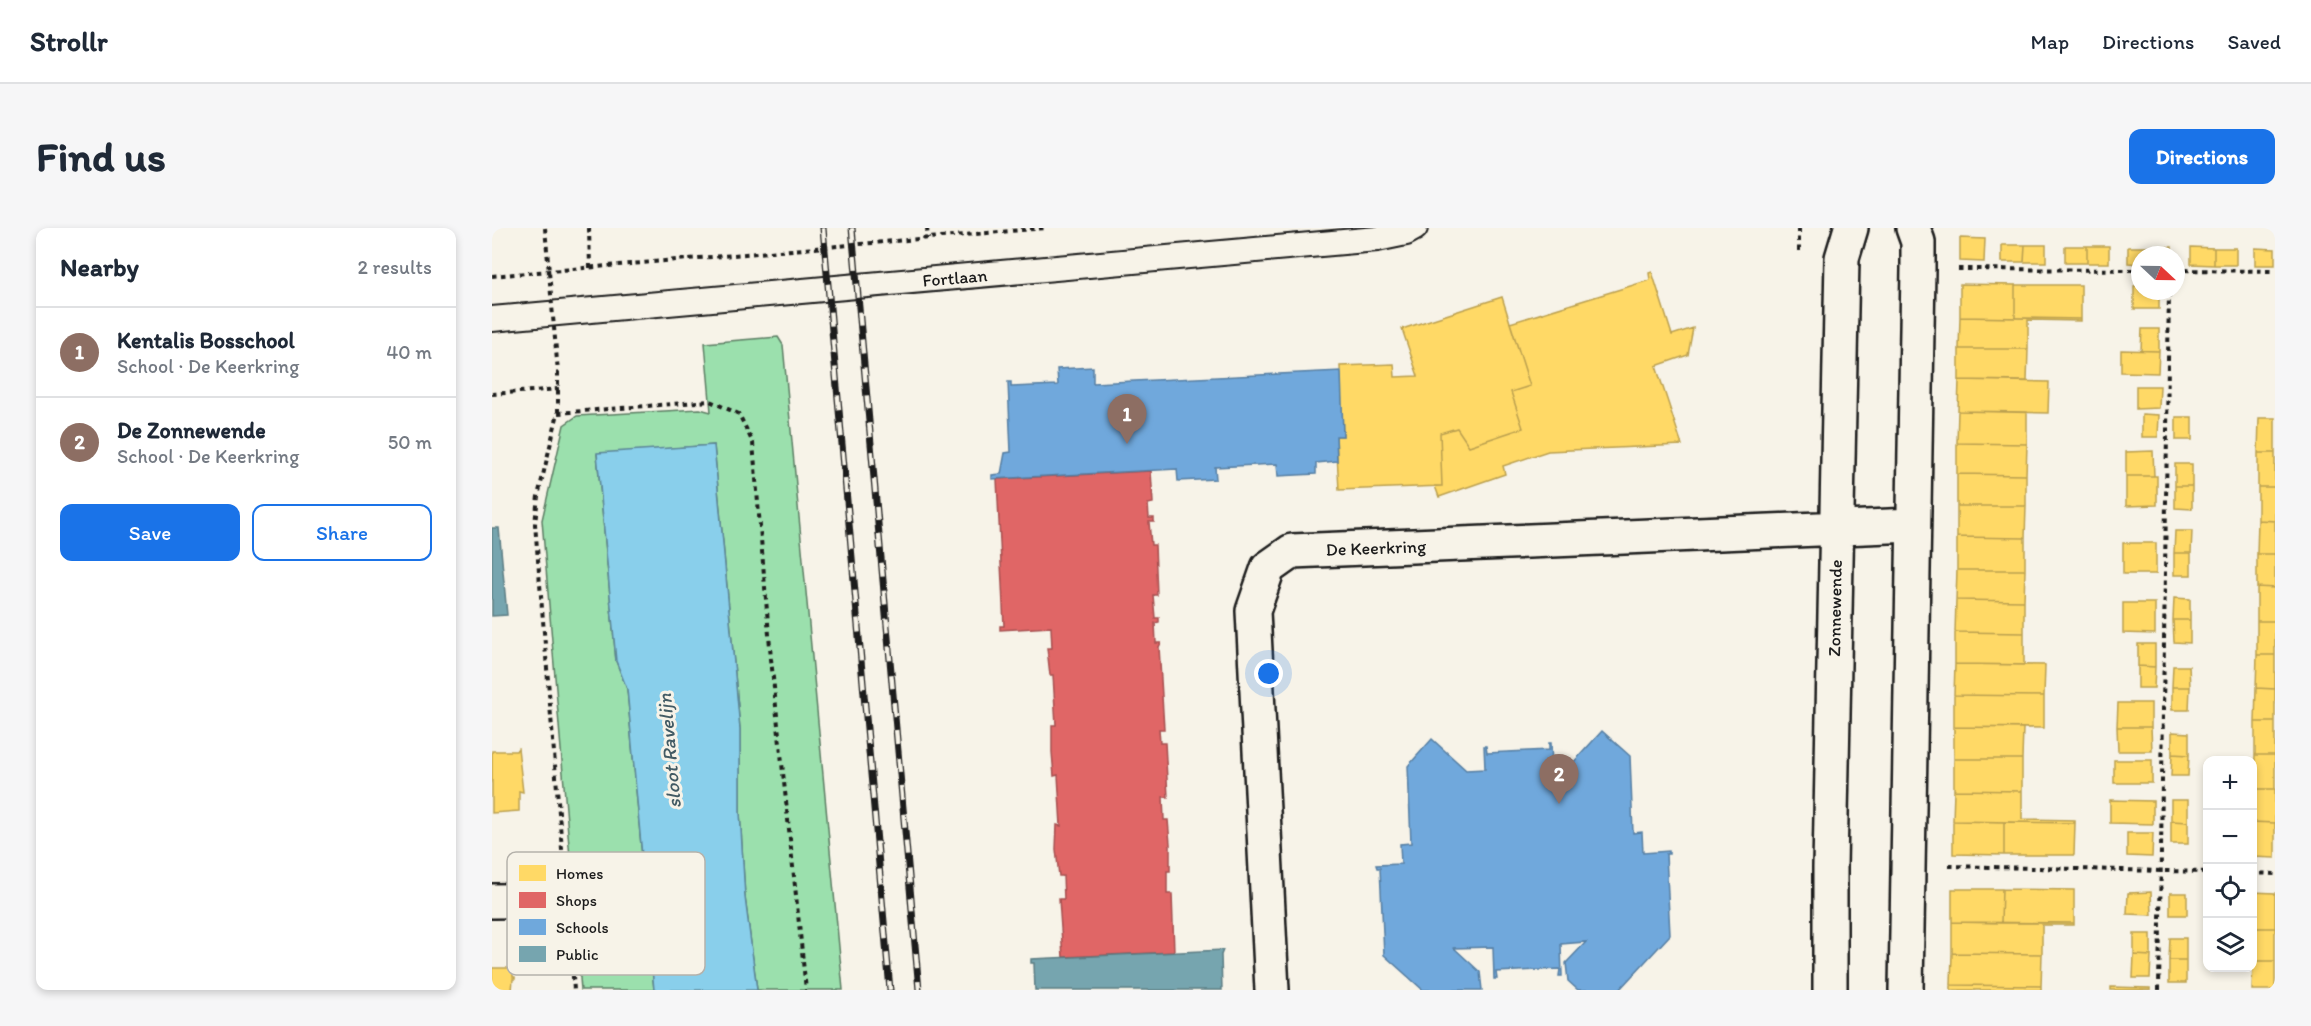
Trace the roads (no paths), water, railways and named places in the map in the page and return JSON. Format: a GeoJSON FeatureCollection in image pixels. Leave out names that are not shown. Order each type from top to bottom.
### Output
{"type":"FeatureCollection","features":[{"type":"Feature","properties":{"kind":"street","name":"Zonnewende"},"geometry":{"type":"LineString","coordinates":[[1830,990],[1830,855],[1842,258],[1851,228]]}},
{"type":"Feature","properties":{"kind":"street"},"geometry":{"type":"LineString","coordinates":[[1906,990],[1918,269],[1918,242],[1913,228]]}},
{"type":"Feature","properties":{"kind":"street","name":"De Keerkring"},"geometry":{"type":"LineString","coordinates":[[1272,990],[1253,611],[1268,567],[1292,552],[1913,525]]}},
{"type":"Feature","properties":{"kind":"street"},"geometry":{"type":"LineString","coordinates":[[492,901],[507,901]]}},
{"type":"Feature","properties":{"kind":"lane","name":"Fortlaan"},"geometry":{"type":"LineString","coordinates":[[492,319],[1366,240],[1406,233],[1415,228]]}},
{"type":"Feature","properties":{"kind":"water","name":"sloot Ravelijn"},"geometry":{"type":"Polygon","coordinates":[[[714,445],[740,729],[740,812],[745,897],[757,990],[654,990],[653,975],[705,975],[705,852],[642,852],[627,689],[616,661],[597,453],[714,445]]]}},
{"type":"Feature","properties":{"kind":"railway"},"geometry":{"type":"LineString","coordinates":[[823,228],[890,990]]}},
{"type":"Feature","properties":{"kind":"railway"},"geometry":{"type":"LineString","coordinates":[[852,228],[919,990]]}},
{"type":"Feature","properties":{"kind":"place","name":"Kentalis Bosschool"},"geometry":{"type":"Point","coordinates":[1127,444]}},
{"type":"Feature","properties":{"kind":"place","name":"De Zonnewende"},"geometry":{"type":"Point","coordinates":[1559,804]}}]}
